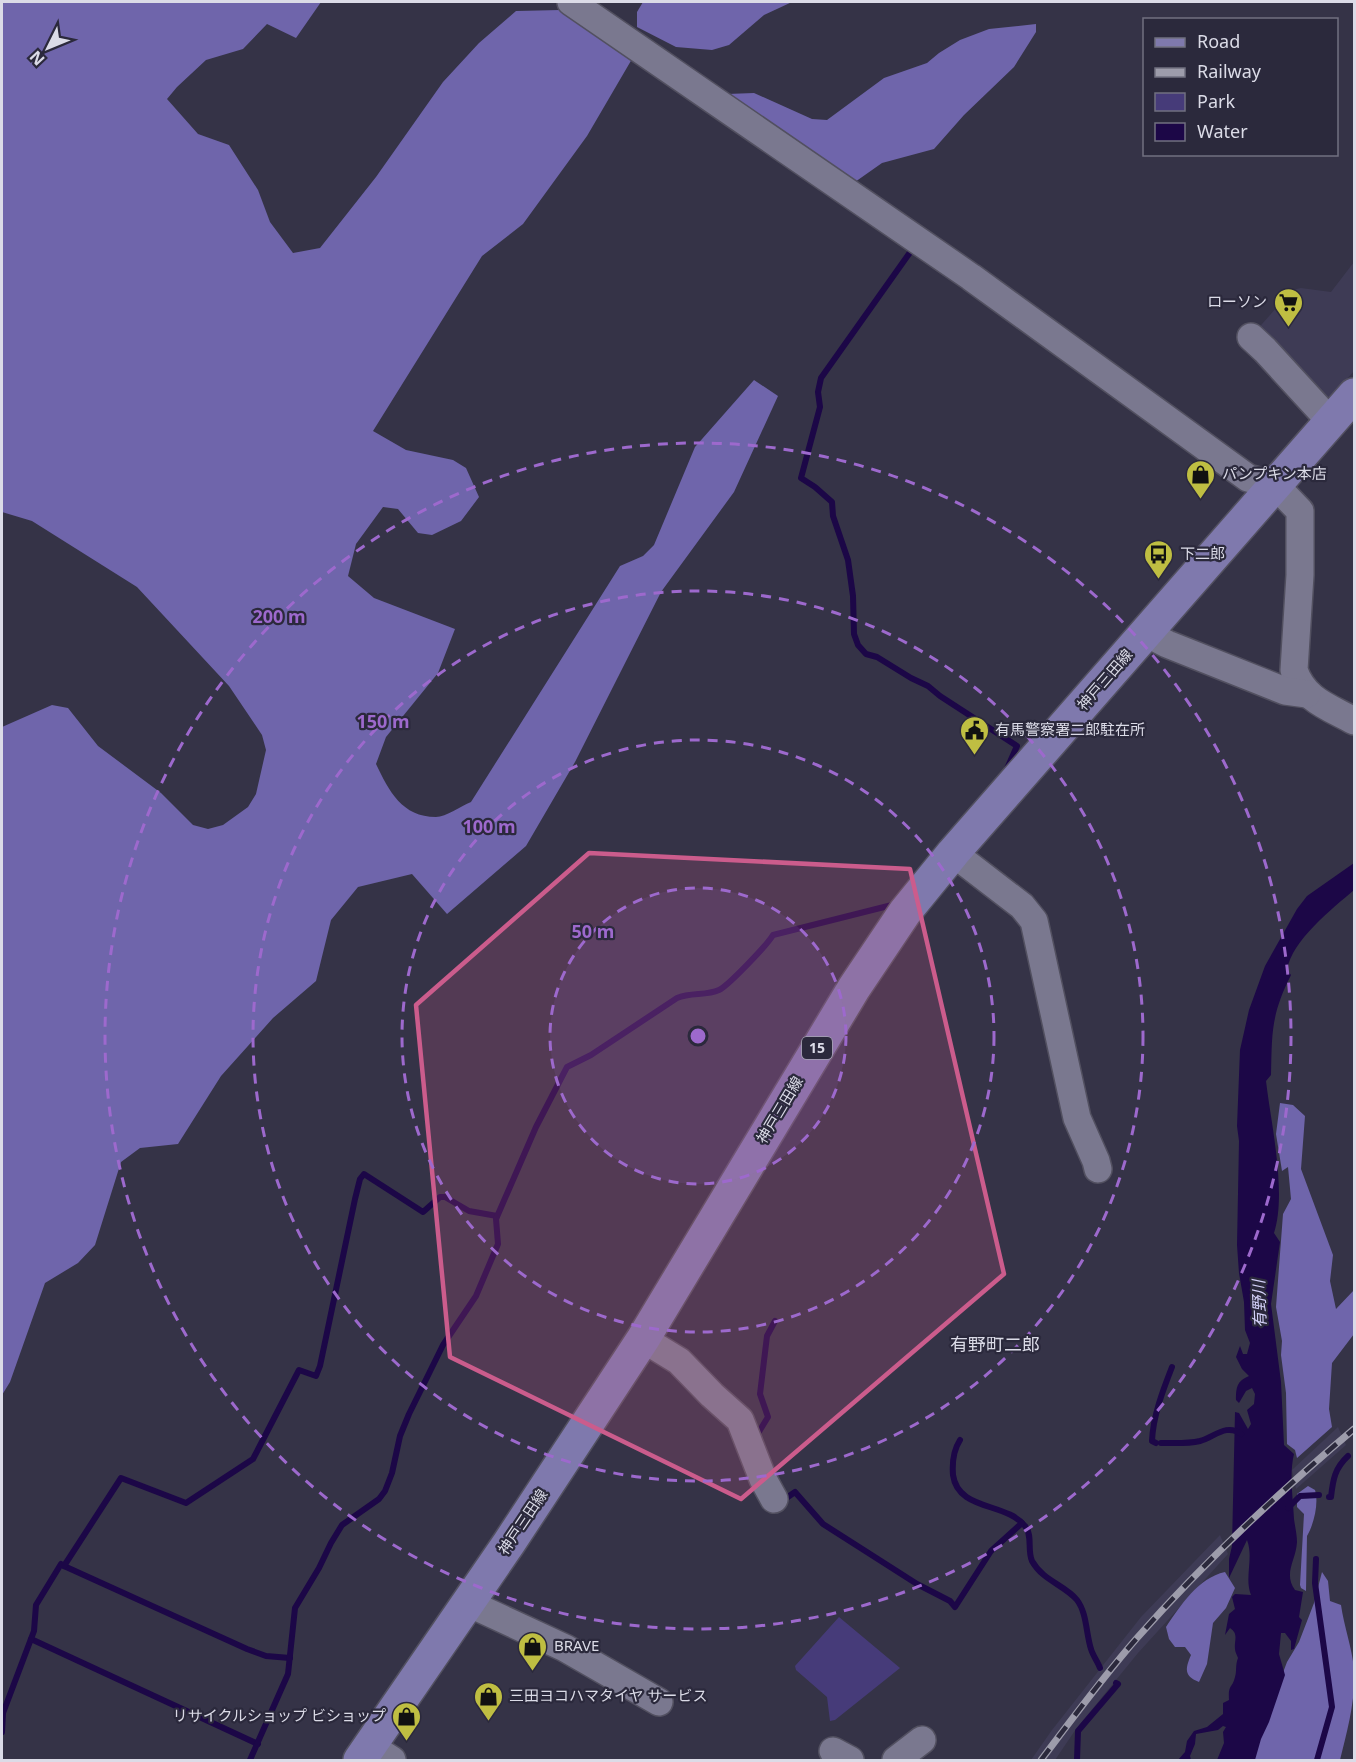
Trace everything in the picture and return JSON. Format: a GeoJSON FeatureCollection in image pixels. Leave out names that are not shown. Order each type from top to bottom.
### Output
{"type":"FeatureCollection","features":[{"type":"Feature","properties":{"kind":"main road","name":"神戸三田線"},"geometry":{"type":"LineString","coordinates":[[374,1756],[468,1603],[643,1339],[854,988],[905,912],[1354,395]]}},
{"type":"Feature","properties":{"kind":"street"},"geometry":{"type":"LineString","coordinates":[[571,2],[971,277],[1248,478],[1276,486],[1300,511],[1300,575],[1294,670],[1298,683],[1307,694],[1354,721]]}},
{"type":"Feature","properties":{"kind":"street"},"geometry":{"type":"LineString","coordinates":[[1251,337],[1331,422]]}},
{"type":"Feature","properties":{"kind":"street"},"geometry":{"type":"LineString","coordinates":[[1146,633],[1167,644],[1285,692],[1307,694]]}},
{"type":"Feature","properties":{"kind":"street"},"geometry":{"type":"LineString","coordinates":[[953,854],[1022,906],[1034,921],[1077,1118],[1098,1170]]}},
{"type":"Feature","properties":{"kind":"street"},"geometry":{"type":"LineString","coordinates":[[643,1339],[679,1361],[740,1420],[763,1479],[774,1499]]}},
{"type":"Feature","properties":{"kind":"street"},"geometry":{"type":"LineString","coordinates":[[468,1603],[566,1648],[659,1702]]}},
{"type":"Feature","properties":{"kind":"street"},"geometry":{"type":"LineString","coordinates":[[896,1761],[922,1740]]}},
{"type":"Feature","properties":{"kind":"highlighted area"},"geometry":{"type":"Polygon","coordinates":[[[589,853],[910,869],[1004,1274],[741,1499],[450,1357],[416,1005],[589,853]]]}},
{"type":"Feature","properties":{"kind":"shaded area"},"geometry":{"type":"Polygon","coordinates":[[[2,2],[321,2],[296,38],[267,24],[243,49],[206,60],[167,99],[198,134],[229,145],[258,190],[270,222],[293,253],[320,248],[376,177],[443,82],[479,43],[516,11],[560,10],[632,59],[587,136],[523,224],[482,256],[373,431],[406,450],[453,460],[466,468],[479,497],[461,521],[432,535],[418,533],[398,509],[383,507],[356,544],[348,576],[374,598],[455,629],[438,673],[386,737],[376,764],[398,801],[414,813],[440,817],[471,802],[620,566],[643,556],[654,545],[695,447],[754,380],[778,396],[734,492],[661,592],[575,762],[526,846],[447,914],[412,874],[358,887],[331,920],[316,981],[273,1018],[221,1076],[178,1144],[140,1148],[121,1162],[95,1245],[78,1263],[45,1283],[10,1382],[2,1395],[2,727],[52,705],[68,708],[98,746],[161,793],[193,825],[208,829],[223,825],[248,807],[256,794],[266,750],[262,735],[229,686],[137,587],[32,521],[2,512],[2,2]]]}},
{"type":"Feature","properties":{"kind":"shaded area"},"geometry":{"type":"Polygon","coordinates":[[[643,2],[792,2],[764,15],[729,45],[712,50],[676,47],[637,27],[637,12],[643,2]]]}},
{"type":"Feature","properties":{"kind":"shaded area"},"geometry":{"type":"Polygon","coordinates":[[[1036,24],[1036,32],[1014,67],[964,115],[934,149],[882,163],[855,182],[727,94],[754,93],[812,119],[827,120],[884,78],[927,63],[960,40],[989,29],[1036,24]]]}},
{"type":"Feature","properties":{"kind":"shaded area"},"geometry":{"type":"Polygon","coordinates":[[[1354,262],[1354,371],[1327,401],[1254,333],[1292,290],[1301,288],[1331,292],[1354,262]]]}},
{"type":"Feature","properties":{"kind":"shaded area"},"geometry":{"type":"Polygon","coordinates":[[[1280,1103],[1293,1105],[1305,1116],[1301,1169],[1333,1255],[1330,1281],[1336,1309],[1354,1290],[1354,1334],[1332,1363],[1329,1409],[1332,1427],[1297,1458],[1295,1450],[1287,1444],[1282,1341],[1276,1307],[1283,1214],[1291,1199],[1288,1167],[1282,1171],[1276,1134],[1280,1103]]]}},
{"type":"Feature","properties":{"kind":"shaded area"},"geometry":{"type":"Polygon","coordinates":[[[1338,1427],[1346,1445],[1296,1489],[1292,1470],[1338,1427]]]}},
{"type":"Feature","properties":{"kind":"shaded area"},"geometry":{"type":"Polygon","coordinates":[[[1308,1486],[1315,1490],[1316,1507],[1314,1520],[1307,1536],[1306,1591],[1300,1585],[1304,1514],[1297,1507],[1297,1494],[1308,1486]]]}},
{"type":"Feature","properties":{"kind":"shaded area"},"geometry":{"type":"Polygon","coordinates":[[[1220,1535],[1228,1554],[1138,1653],[1076,1729],[1055,1760],[1031,1760],[1141,1617],[1220,1535]]]}},
{"type":"Feature","properties":{"kind":"shaded area"},"geometry":{"type":"Polygon","coordinates":[[[1225,1572],[1235,1588],[1226,1608],[1213,1623],[1207,1664],[1199,1682],[1187,1672],[1191,1655],[1185,1647],[1175,1647],[1169,1639],[1166,1627],[1198,1586],[1215,1575],[1225,1572]]]}},
{"type":"Feature","properties":{"kind":"shaded area"},"geometry":{"type":"Polygon","coordinates":[[[1322,1572],[1328,1581],[1330,1601],[1341,1605],[1354,1669],[1352,1704],[1340,1760],[1250,1760],[1287,1662],[1299,1642],[1314,1603],[1322,1572]]]}},
{"type":"Feature","properties":{"kind":"green space"},"geometry":{"type":"Polygon","coordinates":[[[839,1617],[900,1668],[835,1720],[830,1721],[827,1697],[796,1670],[795,1666],[839,1617]]]}},
{"type":"Feature","properties":{"kind":"water","name":"有野川"},"geometry":{"type":"Polygon","coordinates":[[[1354,863],[1354,890],[1314,926],[1290,959],[1287,970],[1291,975],[1276,1013],[1272,1035],[1271,1075],[1266,1081],[1279,1198],[1274,1233],[1280,1242],[1271,1304],[1281,1382],[1284,1445],[1294,1454],[1292,1486],[1297,1542],[1290,1578],[1295,1590],[1303,1592],[1299,1617],[1302,1620],[1294,1649],[1291,1650],[1291,1641],[1285,1633],[1281,1633],[1279,1654],[1285,1675],[1255,1760],[1217,1760],[1224,1743],[1223,1732],[1226,1727],[1223,1726],[1218,1730],[1196,1734],[1191,1760],[1178,1760],[1185,1752],[1187,1741],[1194,1731],[1207,1727],[1223,1714],[1223,1703],[1229,1700],[1229,1691],[1235,1677],[1238,1658],[1234,1633],[1230,1628],[1225,1635],[1229,1614],[1235,1609],[1232,1597],[1235,1594],[1251,1595],[1248,1582],[1250,1554],[1247,1540],[1229,1578],[1232,1546],[1235,1412],[1239,1413],[1248,1429],[1251,1424],[1247,1410],[1254,1404],[1255,1394],[1252,1388],[1246,1391],[1239,1403],[1236,1400],[1238,1385],[1249,1376],[1242,1369],[1236,1357],[1240,1346],[1243,1354],[1247,1354],[1250,1343],[1245,1330],[1237,1245],[1239,1141],[1237,1126],[1240,1050],[1249,1010],[1265,966],[1297,909],[1307,896],[1354,863]]]}},
{"type":"Feature","properties":{"kind":"waterway"},"geometry":{"type":"LineString","coordinates":[[911,251],[821,378],[818,392],[820,407],[801,478],[832,502],[833,516],[848,560],[853,596],[854,634],[858,645],[866,654],[877,657],[928,686],[1017,746],[1006,771]]}},
{"type":"Feature","properties":{"kind":"waterway"},"geometry":{"type":"LineString","coordinates":[[250,1760],[288,1674],[295,1608],[342,1525],[379,1499],[385,1491],[392,1473],[400,1436],[409,1414],[443,1345],[476,1296],[498,1244],[496,1219],[536,1127],[567,1067],[591,1055],[677,998],[719,990],[748,964],[773,935],[896,904]]}},
{"type":"Feature","properties":{"kind":"waterway"},"geometry":{"type":"LineString","coordinates":[[2,1732],[3,1713],[34,1631],[36,1605],[61,1564],[64,1566],[121,1478],[186,1503],[253,1459],[299,1370],[316,1376],[355,1199],[360,1179],[364,1174],[423,1212],[440,1197],[445,1197],[469,1211],[497,1216]]}},
{"type":"Feature","properties":{"kind":"waterway"},"geometry":{"type":"LineString","coordinates":[[757,1435],[768,1417],[760,1394],[767,1336],[775,1321]]}},
{"type":"Feature","properties":{"kind":"waterway"},"geometry":{"type":"LineString","coordinates":[[1156,1443],[1152,1441],[1154,1422],[1172,1367]]}},
{"type":"Feature","properties":{"kind":"waterway"},"geometry":{"type":"LineString","coordinates":[[1161,1443],[1200,1441],[1226,1430],[1241,1434]]}},
{"type":"Feature","properties":{"kind":"waterway"},"geometry":{"type":"LineString","coordinates":[[960,1440],[953,1461],[953,1475],[957,1487],[973,1501],[1017,1518],[1025,1526],[1029,1534],[1032,1561],[1042,1573],[1072,1595],[1080,1605],[1085,1617],[1091,1649],[1100,1668]]}},
{"type":"Feature","properties":{"kind":"waterway"},"geometry":{"type":"LineString","coordinates":[[1329,1497],[1331,1497],[1337,1470],[1348,1456]]}},
{"type":"Feature","properties":{"kind":"waterway"},"geometry":{"type":"LineString","coordinates":[[785,1499],[795,1492],[823,1524],[917,1584],[950,1601],[955,1607],[991,1551],[1022,1523]]}},
{"type":"Feature","properties":{"kind":"waterway"},"geometry":{"type":"LineString","coordinates":[[1288,1508],[1300,1496],[1319,1495]]}},
{"type":"Feature","properties":{"kind":"waterway"},"geometry":{"type":"LineString","coordinates":[[1316,1559],[1315,1583],[1332,1707],[1317,1760]]}},
{"type":"Feature","properties":{"kind":"waterway"},"geometry":{"type":"LineString","coordinates":[[64,1566],[247,1649],[266,1656],[290,1658]]}},
{"type":"Feature","properties":{"kind":"waterway"},"geometry":{"type":"LineString","coordinates":[[31,1639],[258,1744]]}},
{"type":"Feature","properties":{"kind":"waterway"},"geometry":{"type":"LineString","coordinates":[[1077,1760],[1078,1731],[1118,1684],[1116,1683]]}},
{"type":"Feature","properties":{"kind":"railway"},"geometry":{"type":"LineString","coordinates":[[1041,1760],[1124,1653],[1188,1582],[1297,1478],[1354,1429]]}},
{"type":"Feature","properties":{"kind":"place","name":"ローソン"},"geometry":{"type":"Point","coordinates":[1288,328]}},
{"type":"Feature","properties":{"kind":"place","name":"パンプキン本店"},"geometry":{"type":"Point","coordinates":[1201,500]}},
{"type":"Feature","properties":{"kind":"place","name":"下二郎"},"geometry":{"type":"Point","coordinates":[1159,580]}},
{"type":"Feature","properties":{"kind":"place","name":"有馬警察署二郎駐在所"},"geometry":{"type":"Point","coordinates":[974,756]}},
{"type":"Feature","properties":{"kind":"place","name":"BRAVE"},"geometry":{"type":"Point","coordinates":[533,1672]}},
{"type":"Feature","properties":{"kind":"place","name":"三田ヨコハマタイヤ サービス"},"geometry":{"type":"Point","coordinates":[488,1722]}},
{"type":"Feature","properties":{"kind":"place","name":"リサイクルショップ ビショップ"},"geometry":{"type":"Point","coordinates":[407,1742]}},
{"type":"Feature","properties":{"kind":"district","name":"有野町二郎"},"geometry":{"type":"Point","coordinates":[995,1345]}}]}
